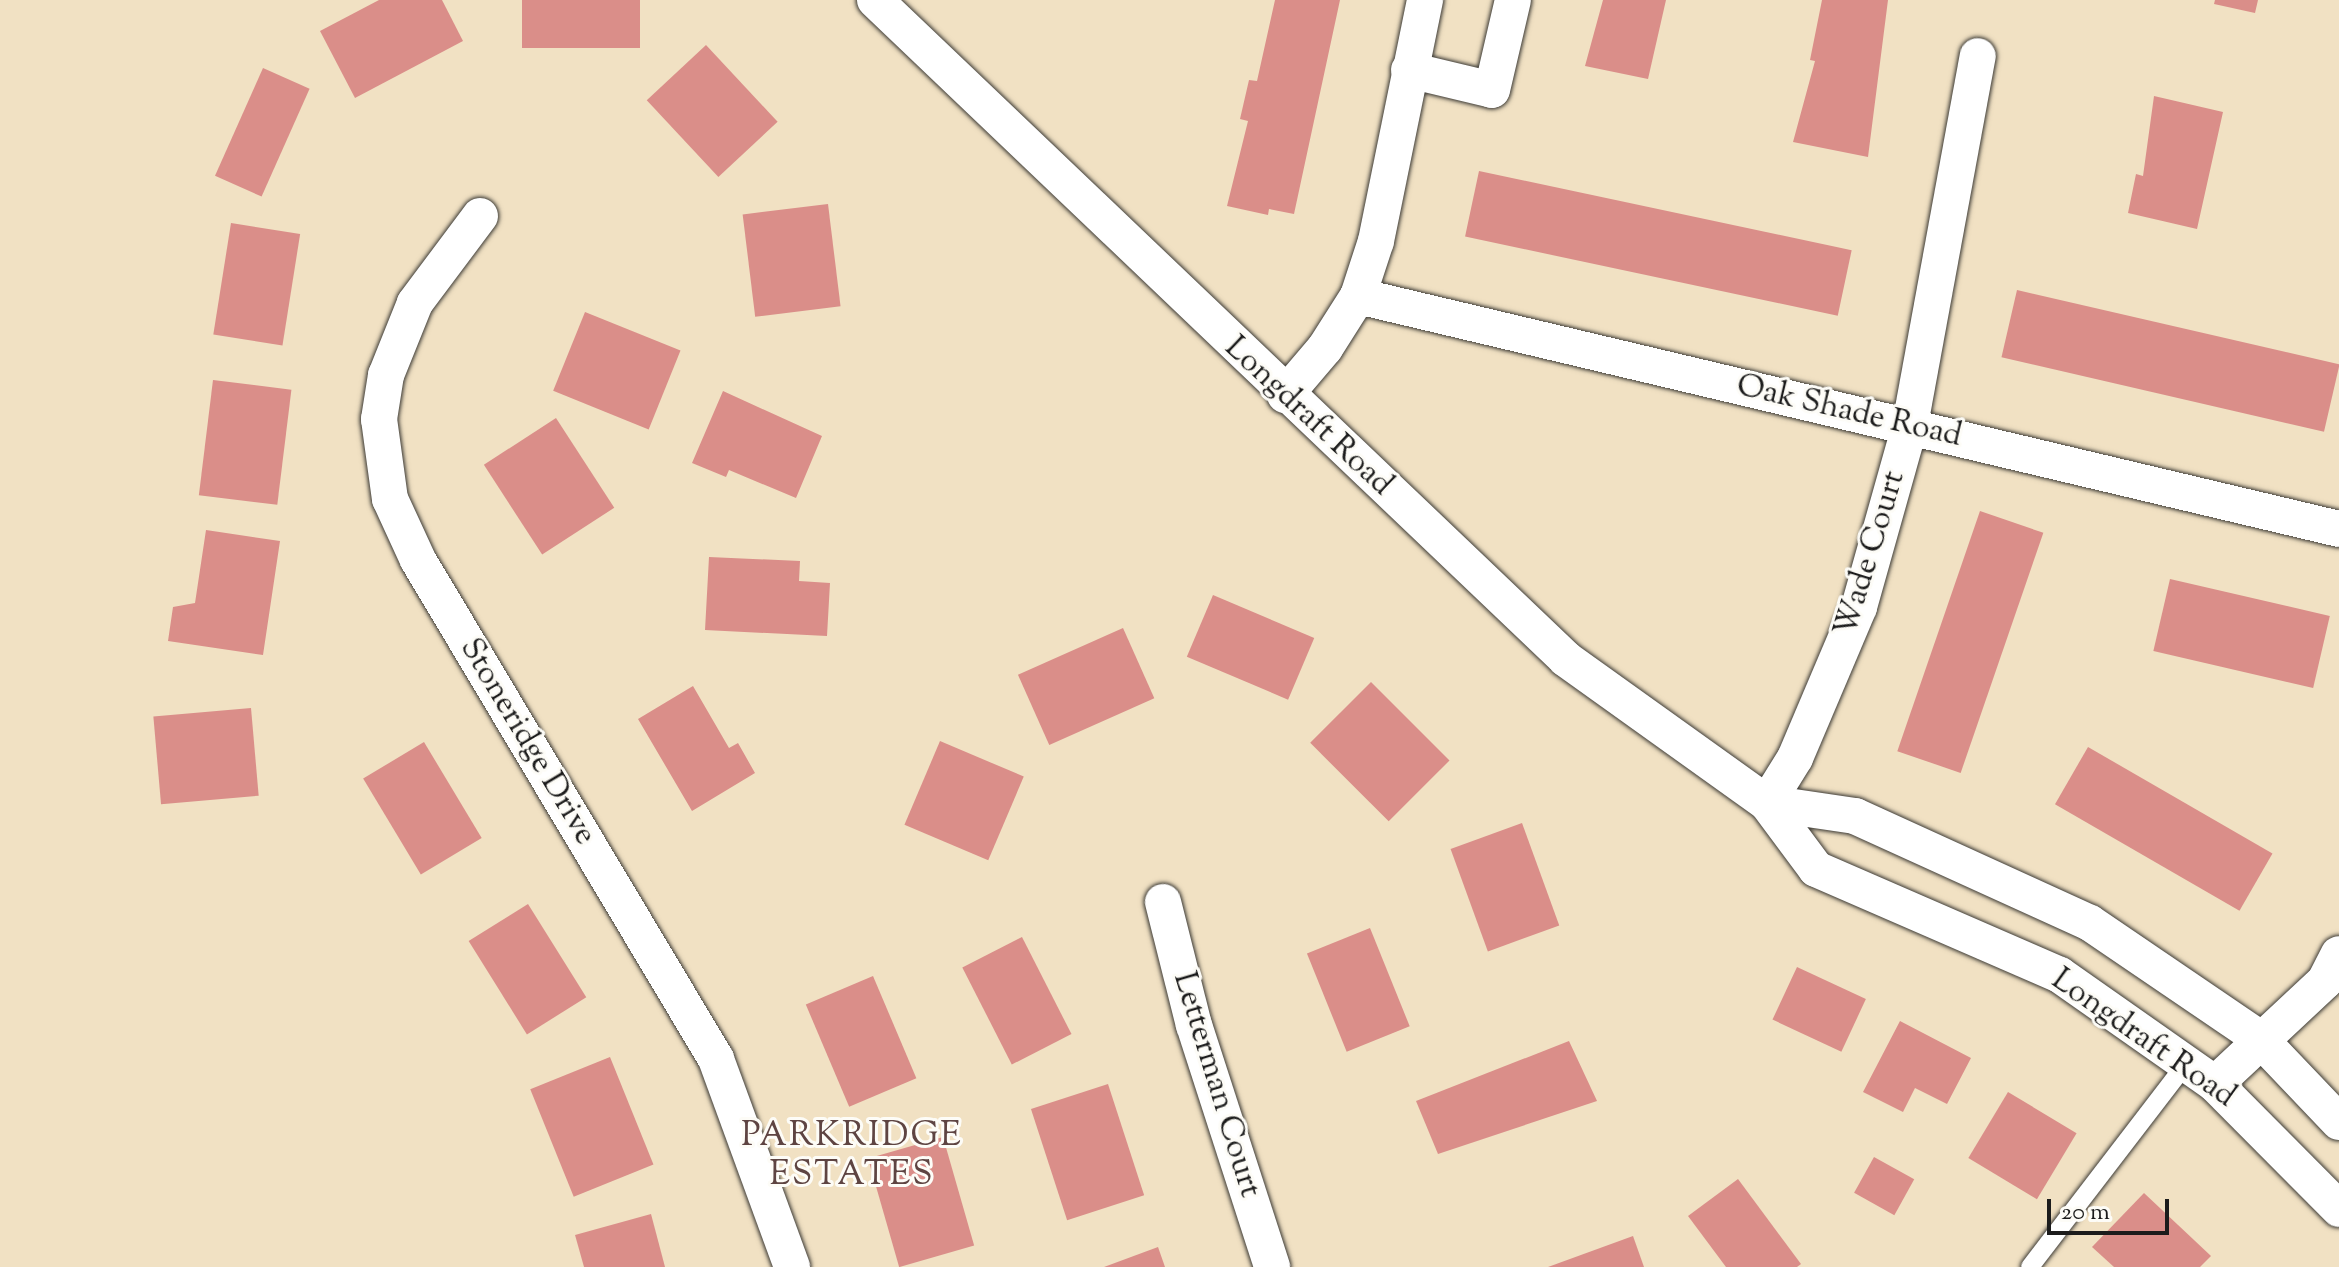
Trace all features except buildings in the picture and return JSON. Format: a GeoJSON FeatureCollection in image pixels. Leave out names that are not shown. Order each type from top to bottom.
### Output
{"type":"FeatureCollection","features":[{"type":"Feature","properties":{"kind":"street","name":"Longdraft Road"},"geometry":{"type":"LineString","coordinates":[[875,0],[1285,395],[1566,659],[1767,803],[1816,869],[2060,975],[2200,1074],[2339,1209]]}},
{"type":"Feature","properties":{"kind":"street"},"geometry":{"type":"LineString","coordinates":[[1285,395],[1325,348],[1358,296],[1376,241],[1425,0]]}},
{"type":"Feature","properties":{"kind":"street"},"geometry":{"type":"LineString","coordinates":[[1409,70],[1492,90],[1513,0]]}},
{"type":"Feature","properties":{"kind":"street","name":"Wade Court"},"geometry":{"type":"LineString","coordinates":[[1767,803],[1795,758],[1859,607],[1910,425],[1978,56]]}},
{"type":"Feature","properties":{"kind":"street","name":"Stoneridge Drive"},"geometry":{"type":"LineString","coordinates":[[480,216],[415,303],[386,375],[379,419],[390,499],[418,560],[716,1059],[792,1267]]}},
{"type":"Feature","properties":{"kind":"street","name":"Oak Shade Road"},"geometry":{"type":"LineString","coordinates":[[1358,296],[2339,529]]}},
{"type":"Feature","properties":{"kind":"street","name":"Longdraft Road"},"geometry":{"type":"LineString","coordinates":[[1767,803],[1855,816],[2090,923],[2259,1038],[2339,1122]]}},
{"type":"Feature","properties":{"kind":"street","name":"Letterman Court"},"geometry":{"type":"LineString","coordinates":[[1163,902],[1194,1025],[1272,1267]]}},
{"type":"Feature","properties":{"kind":"street"},"geometry":{"type":"LineString","coordinates":[[2200,1074],[2259,1038],[2334,977]]}},
{"type":"Feature","properties":{"kind":"lane"},"geometry":{"type":"LineString","coordinates":[[2030,1267],[2200,1074]]}},
{"type":"Feature","properties":{"kind":"district","name":"PARKRIDGE ESTATES"},"geometry":{"type":"Point","coordinates":[852,1156]}}]}
